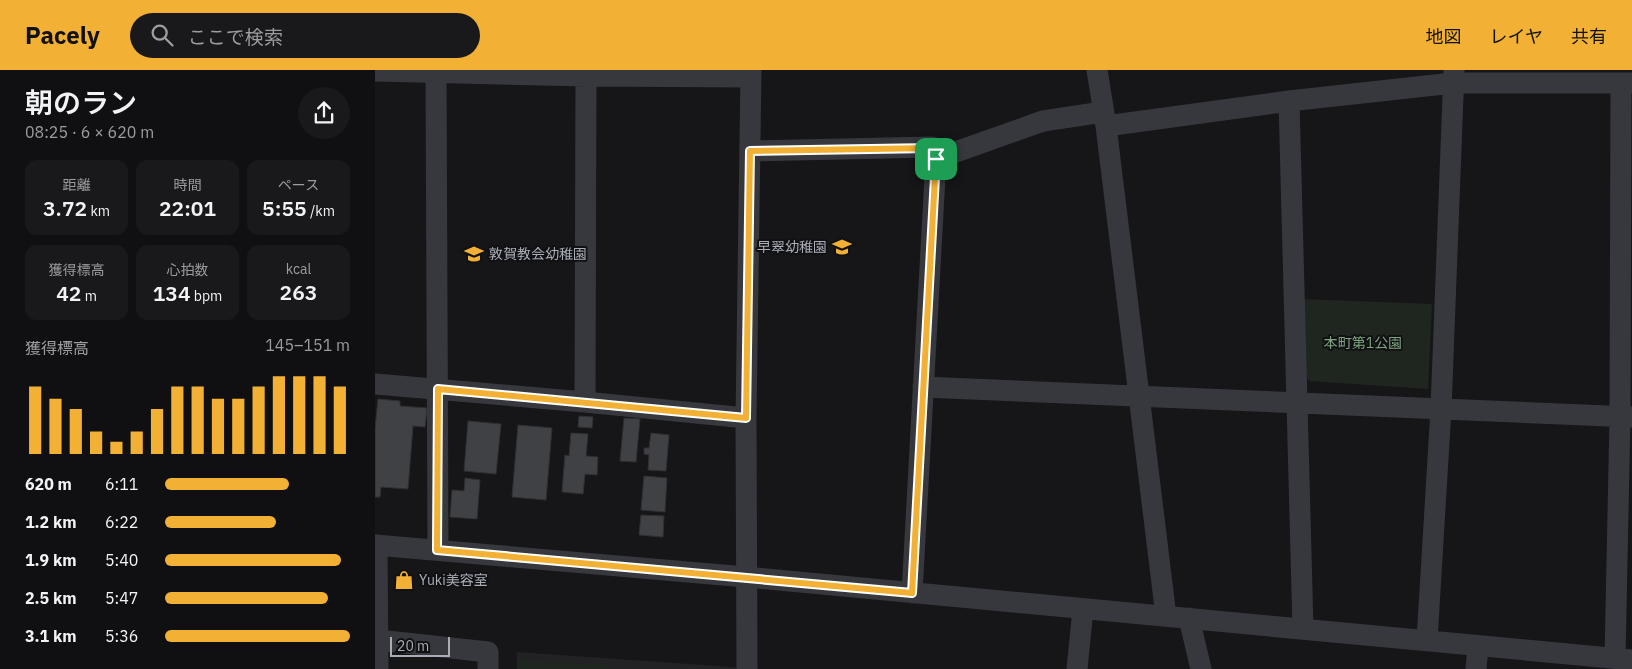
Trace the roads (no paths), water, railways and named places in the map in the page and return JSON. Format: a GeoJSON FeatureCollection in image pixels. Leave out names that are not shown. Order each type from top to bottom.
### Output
{"type":"FeatureCollection","features":[{"type":"Feature","properties":{"kind":"street"},"geometry":{"type":"LineString","coordinates":[[1097,70],[1105,119],[1166,616]]}},
{"type":"Feature","properties":{"kind":"street"},"geometry":{"type":"LineString","coordinates":[[375,71],[586,76],[751,74],[746,418],[747,668]]}},
{"type":"Feature","properties":{"kind":"street"},"geometry":{"type":"LineString","coordinates":[[436,71],[437,550]]}},
{"type":"Feature","properties":{"kind":"street"},"geometry":{"type":"LineString","coordinates":[[585,402],[586,76]]}},
{"type":"Feature","properties":{"kind":"street"},"geometry":{"type":"LineString","coordinates":[[378,669],[376,545],[746,577],[1624,659],[1626,83],[1454,77],[1289,101],[1105,119],[1043,121],[936,159]]}},
{"type":"Feature","properties":{"kind":"street"},"geometry":{"type":"LineString","coordinates":[[1427,640],[1441,410],[1454,77]]}},
{"type":"Feature","properties":{"kind":"street"},"geometry":{"type":"LineString","coordinates":[[1289,101],[1303,629]]}},
{"type":"Feature","properties":{"kind":"street"},"geometry":{"type":"LineString","coordinates":[[750,151],[932,148],[936,159],[912,593]]}},
{"type":"Feature","properties":{"kind":"street"},"geometry":{"type":"LineString","coordinates":[[375,384],[746,418]]}},
{"type":"Feature","properties":{"kind":"street"},"geometry":{"type":"LineString","coordinates":[[923,387],[1626,417]]}},
{"type":"Feature","properties":{"kind":"street"},"geometry":{"type":"LineString","coordinates":[[1077,669],[1083,609]]}},
{"type":"Feature","properties":{"kind":"street"},"geometry":{"type":"LineString","coordinates":[[1189,618],[1201,669]]}},
{"type":"Feature","properties":{"kind":"street"},"geometry":{"type":"LineString","coordinates":[[378,640],[488,652],[488,669]]}},
{"type":"Feature","properties":{"kind":"street"},"geometry":{"type":"LineString","coordinates":[[1476,669],[1478,646]]}},
{"type":"Feature","properties":{"kind":"place","name":"早翠幼稚園"},"geometry":{"type":"Point","coordinates":[842,247]}},
{"type":"Feature","properties":{"kind":"place","name":"敦賀教会幼稚園"},"geometry":{"type":"Point","coordinates":[474,254]}},
{"type":"Feature","properties":{"kind":"place","name":"Yuki美容室"},"geometry":{"type":"Point","coordinates":[404,580]}},
{"type":"Feature","properties":{"kind":"park label","name":"本町第1公園"},"geometry":{"type":"Point","coordinates":[1363,343]}}]}
